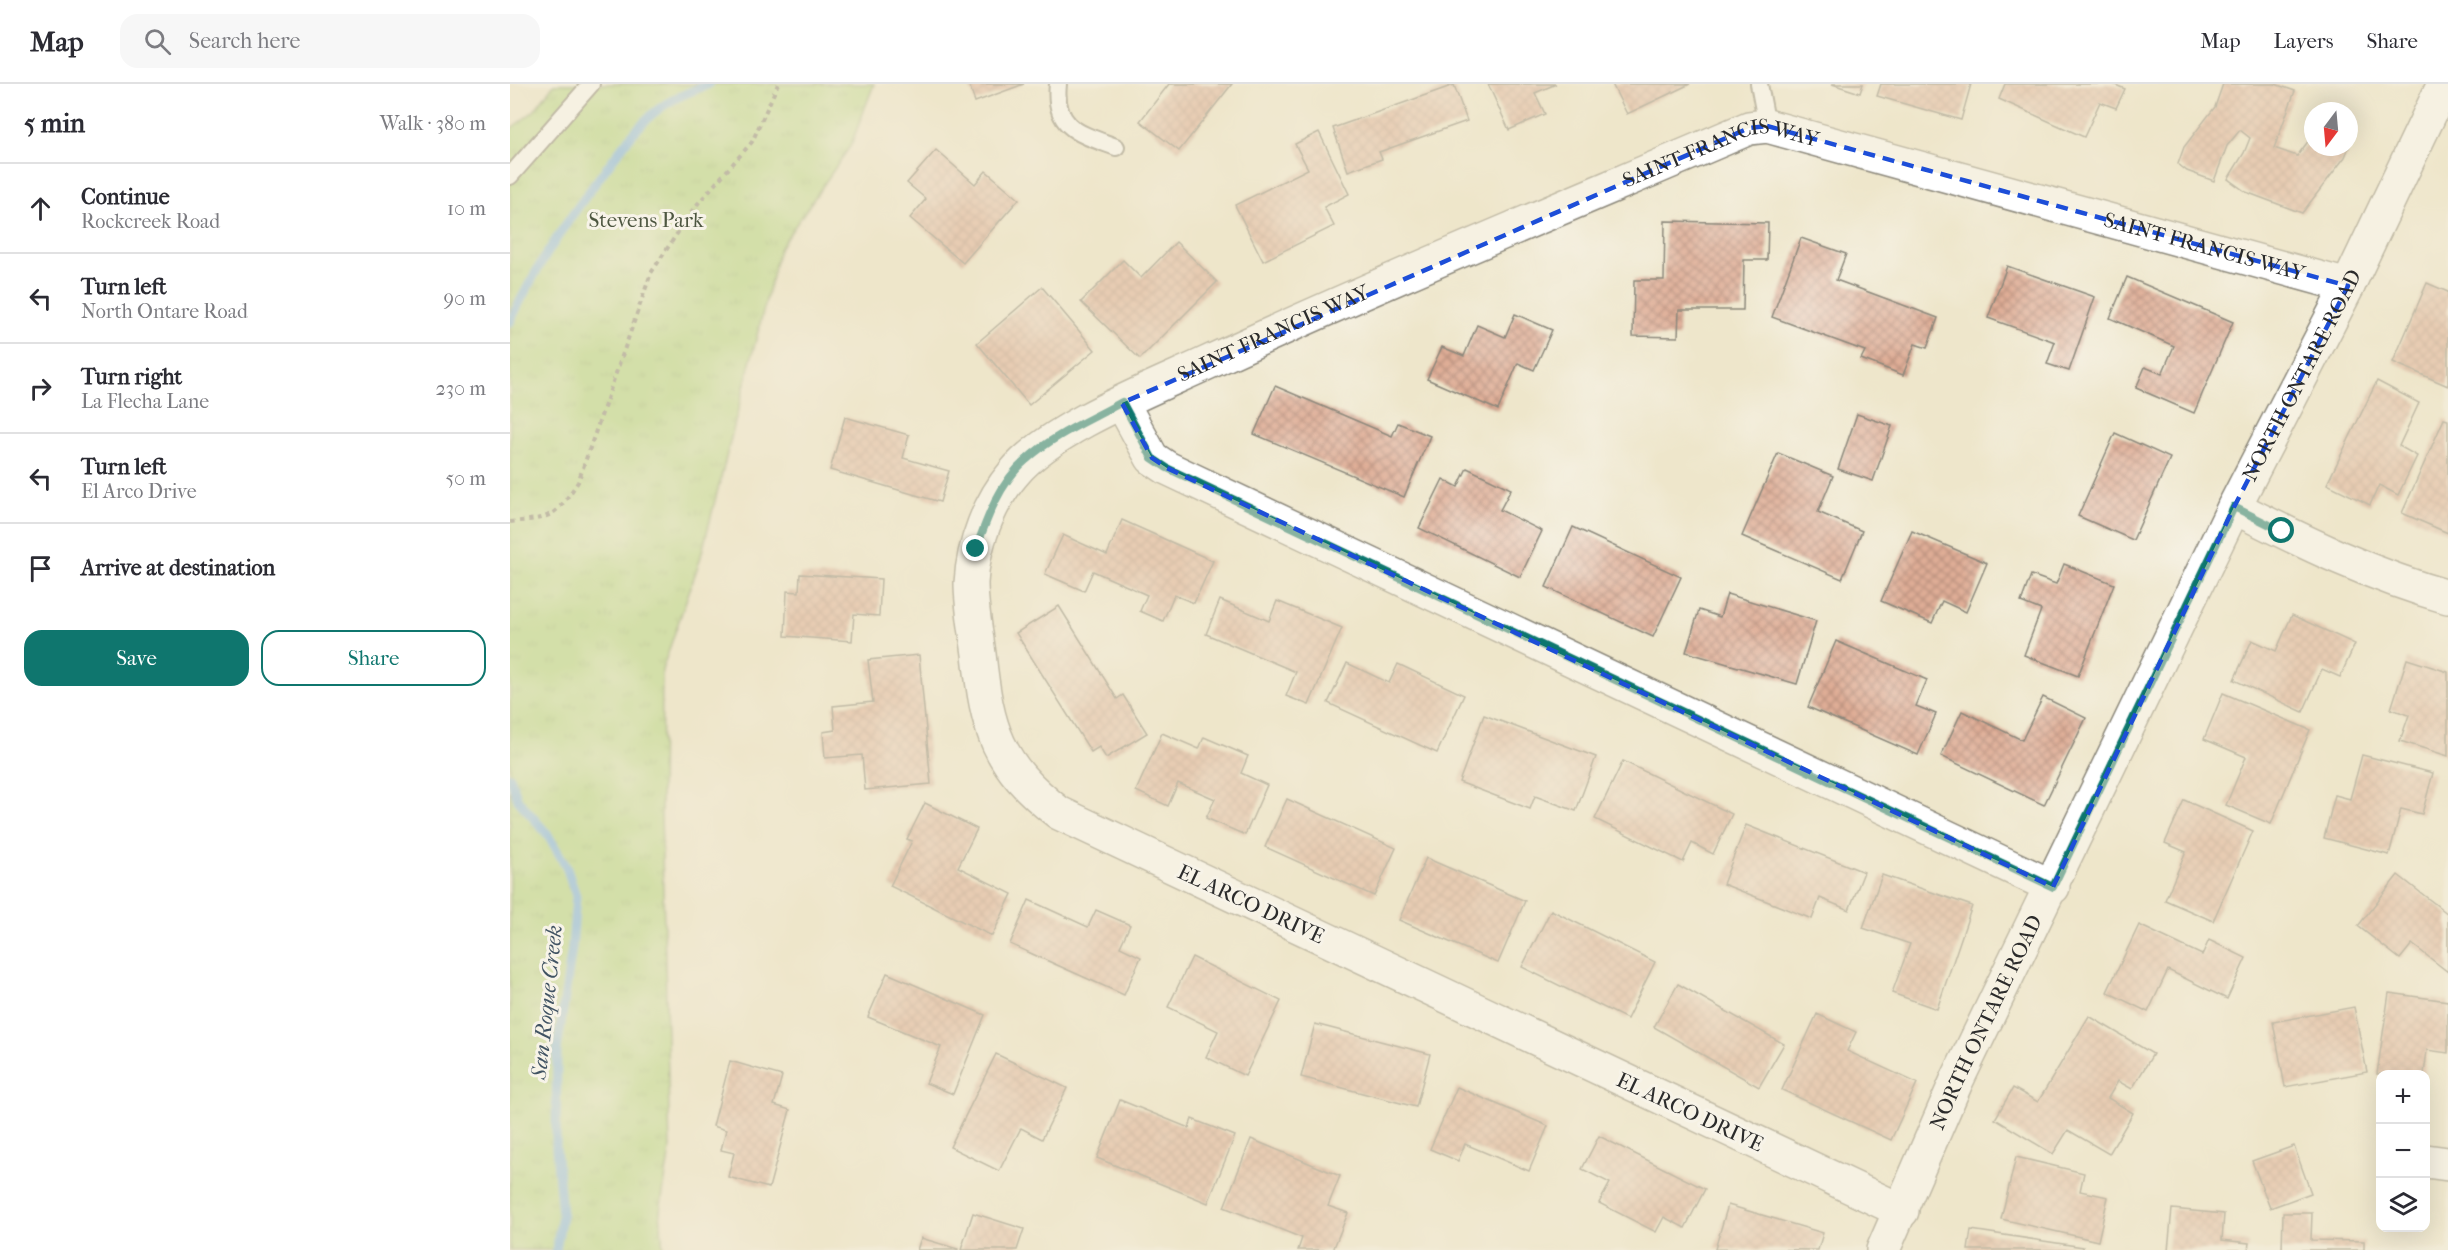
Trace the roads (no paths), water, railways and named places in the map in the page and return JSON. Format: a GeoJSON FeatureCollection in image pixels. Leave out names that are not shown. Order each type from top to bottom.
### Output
{"type":"FeatureCollection","features":[{"type":"Feature","properties":{"kind":"street","name":"NORTH ONTARE ROAD"},"geometry":{"type":"LineString","coordinates":[[1883,1250],[1958,1080],[2053,887],[2234,507],[2348,286],[2444,84]]}},
{"type":"Feature","properties":{"kind":"street","name":"SAINT FRANCIS WAY"},"geometry":{"type":"LineString","coordinates":[[1122,402],[1280,329],[1738,132],[1767,126],[2348,286]]}},
{"type":"Feature","properties":{"kind":"street"},"geometry":{"type":"LineString","coordinates":[[1122,402],[1152,458],[1167,468],[2053,887]]}},
{"type":"Feature","properties":{"kind":"street","name":"EL ARCO DRIVE"},"geometry":{"type":"LineString","coordinates":[[1122,402],[1058,437],[1025,460],[1011,476],[990,511],[976,549],[971,584],[984,704],[994,736],[1010,766],[1032,792],[1059,813],[1902,1211]]}},
{"type":"Feature","properties":{"kind":"street"},"geometry":{"type":"LineString","coordinates":[[2234,507],[2311,546],[2411,586],[2448,597]]}},
{"type":"Feature","properties":{"kind":"street"},"geometry":{"type":"LineString","coordinates":[[2430,1162],[2448,1164]]}},
{"type":"Feature","properties":{"kind":"lane"},"geometry":{"type":"LineString","coordinates":[[510,176],[591,84]]}},
{"type":"Feature","properties":{"kind":"lane"},"geometry":{"type":"LineString","coordinates":[[1058,84],[1056,103],[1073,131],[1116,147]]}},
{"type":"Feature","properties":{"kind":"lane"},"geometry":{"type":"LineString","coordinates":[[1759,84],[1767,126]]}},
{"type":"Feature","properties":{"kind":"waterway","name":"San Roque Creek"},"geometry":{"type":"LineString","coordinates":[[510,322],[552,246],[633,134],[660,108],[680,96],[709,84]]}},
{"type":"Feature","properties":{"kind":"waterway","name":"San Roque Creek"},"geometry":{"type":"LineString","coordinates":[[510,777],[518,800],[548,835],[566,866],[576,896],[572,948],[557,1050],[556,1147],[562,1215],[556,1250]]}},
{"type":"Feature","properties":{"kind":"park label","name":"Stevens Park"},"geometry":{"type":"Point","coordinates":[646,220]}}]}
